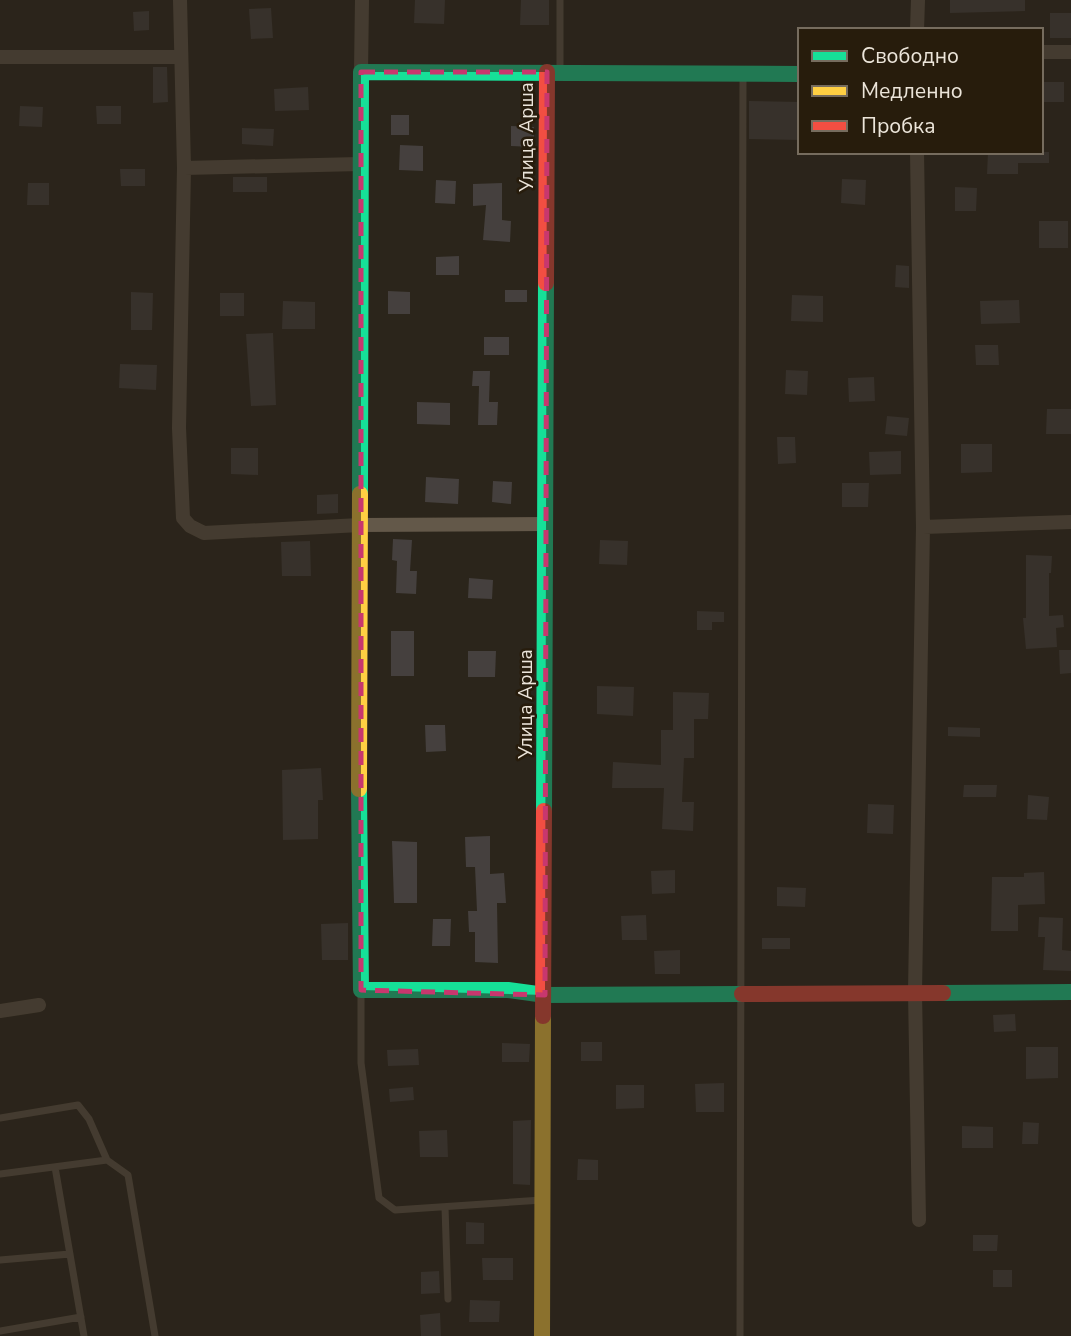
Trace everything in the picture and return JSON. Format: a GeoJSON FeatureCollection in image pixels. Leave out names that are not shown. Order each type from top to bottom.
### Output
{"type":"FeatureCollection","features":[{"type":"Feature","properties":{"kind":"street"},"geometry":{"type":"LineString","coordinates":[[180,0],[184,168],[179,428],[183,517],[190,526],[204,533],[360,525],[546,524]]}},
{"type":"Feature","properties":{"kind":"street"},"geometry":{"type":"LineString","coordinates":[[362,0],[361,990],[508,990],[545,995],[1071,992]]}},
{"type":"Feature","properties":{"kind":"street"},"geometry":{"type":"LineString","coordinates":[[917,28],[918,0]]}},
{"type":"Feature","properties":{"kind":"street"},"geometry":{"type":"LineString","coordinates":[[1043,52],[1071,52]]}},
{"type":"Feature","properties":{"kind":"street"},"geometry":{"type":"LineString","coordinates":[[0,57],[180,57]]}},
{"type":"Feature","properties":{"kind":"street"},"geometry":{"type":"LineString","coordinates":[[361,72],[798,74]]}},
{"type":"Feature","properties":{"kind":"street","name":"Улица Арша"},"geometry":{"type":"LineString","coordinates":[[542,1336],[546,524],[554,72]]}},
{"type":"Feature","properties":{"kind":"street"},"geometry":{"type":"LineString","coordinates":[[917,154],[923,527],[915,992],[919,1220]]}},
{"type":"Feature","properties":{"kind":"street"},"geometry":{"type":"LineString","coordinates":[[184,168],[360,164]]}},
{"type":"Feature","properties":{"kind":"street"},"geometry":{"type":"LineString","coordinates":[[923,527],[1071,522]]}},
{"type":"Feature","properties":{"kind":"street"},"geometry":{"type":"LineString","coordinates":[[0,1011],[39,1005]]}},
{"type":"Feature","properties":{"kind":"lane"},"geometry":{"type":"LineString","coordinates":[[554,72],[560,0]]}},
{"type":"Feature","properties":{"kind":"lane"},"geometry":{"type":"LineString","coordinates":[[740,1336],[743,73]]}},
{"type":"Feature","properties":{"kind":"lane"},"geometry":{"type":"LineString","coordinates":[[361,990],[361,1063],[379,1198],[395,1210],[543,1200]]}},
{"type":"Feature","properties":{"kind":"lane"},"geometry":{"type":"LineString","coordinates":[[0,1118],[78,1105],[89,1118],[107,1160],[128,1175],[155,1336]]}},
{"type":"Feature","properties":{"kind":"lane"},"geometry":{"type":"LineString","coordinates":[[0,1174],[107,1160]]}},
{"type":"Feature","properties":{"kind":"lane"},"geometry":{"type":"LineString","coordinates":[[55,1167],[84,1336]]}},
{"type":"Feature","properties":{"kind":"lane"},"geometry":{"type":"LineString","coordinates":[[445,1207],[448,1299]]}},
{"type":"Feature","properties":{"kind":"lane"},"geometry":{"type":"LineString","coordinates":[[0,1260],[70,1254]]}},
{"type":"Feature","properties":{"kind":"lane"},"geometry":{"type":"LineString","coordinates":[[0,1331],[81,1317]]}},
{"type":"Feature","properties":{"kind":"highlighted area"},"geometry":{"type":"Polygon","coordinates":[[[361,72],[547,72],[545,995],[361,990],[361,72]]]}},
{"type":"Feature","properties":{"kind":"building"},"geometry":{"type":"Polygon","coordinates":[[[415,0],[445,0],[444,24],[414,23],[415,0]]]}},
{"type":"Feature","properties":{"kind":"building"},"geometry":{"type":"Polygon","coordinates":[[[521,0],[549,0],[549,25],[520,25],[521,0]]]}},
{"type":"Feature","properties":{"kind":"building"},"geometry":{"type":"Polygon","coordinates":[[[950,0],[1025,0],[1025,11],[950,13],[950,0]]]}},
{"type":"Feature","properties":{"kind":"building"},"geometry":{"type":"Polygon","coordinates":[[[271,8],[273,38],[251,39],[249,9],[271,8]]]}},
{"type":"Feature","properties":{"kind":"building"},"geometry":{"type":"Polygon","coordinates":[[[149,11],[149,30],[134,31],[133,12],[149,11]]]}},
{"type":"Feature","properties":{"kind":"building"},"geometry":{"type":"Polygon","coordinates":[[[1050,13],[1071,13],[1071,38],[1050,38],[1050,13]]]}},
{"type":"Feature","properties":{"kind":"building"},"geometry":{"type":"Polygon","coordinates":[[[153,67],[167,67],[168,102],[153,103],[153,67]]]}},
{"type":"Feature","properties":{"kind":"building"},"geometry":{"type":"Polygon","coordinates":[[[1043,82],[1064,82],[1064,102],[1043,102],[1043,82]]]}},
{"type":"Feature","properties":{"kind":"building"},"geometry":{"type":"Polygon","coordinates":[[[308,87],[309,110],[275,111],[274,89],[308,87]]]}},
{"type":"Feature","properties":{"kind":"building"},"geometry":{"type":"Polygon","coordinates":[[[749,101],[798,102],[798,140],[749,139],[749,101]]]}},
{"type":"Feature","properties":{"kind":"building"},"geometry":{"type":"Polygon","coordinates":[[[20,106],[43,107],[42,127],[19,126],[20,106]]]}},
{"type":"Feature","properties":{"kind":"building"},"geometry":{"type":"Polygon","coordinates":[[[96,106],[121,106],[121,124],[97,124],[96,106]]]}},
{"type":"Feature","properties":{"kind":"building"},"geometry":{"type":"Polygon","coordinates":[[[391,115],[409,115],[409,135],[391,135],[391,115]]]}},
{"type":"Feature","properties":{"kind":"building"},"geometry":{"type":"Polygon","coordinates":[[[511,126],[534,127],[534,147],[511,146],[511,126]]]}},
{"type":"Feature","properties":{"kind":"building"},"geometry":{"type":"Polygon","coordinates":[[[242,128],[274,129],[273,146],[242,144],[242,128]]]}},
{"type":"Feature","properties":{"kind":"building"},"geometry":{"type":"Polygon","coordinates":[[[400,145],[423,146],[423,171],[399,170],[400,145]]]}},
{"type":"Feature","properties":{"kind":"building"},"geometry":{"type":"Polygon","coordinates":[[[1049,152],[1049,163],[1018,163],[1018,174],[987,174],[988,154],[1049,152]]]}},
{"type":"Feature","properties":{"kind":"building"},"geometry":{"type":"Polygon","coordinates":[[[120,169],[145,169],[145,186],[121,186],[120,169]]]}},
{"type":"Feature","properties":{"kind":"building"},"geometry":{"type":"Polygon","coordinates":[[[233,177],[267,177],[267,192],[233,192],[233,177]]]}},
{"type":"Feature","properties":{"kind":"building"},"geometry":{"type":"Polygon","coordinates":[[[842,179],[866,180],[865,205],[841,203],[842,179]]]}},
{"type":"Feature","properties":{"kind":"building"},"geometry":{"type":"Polygon","coordinates":[[[436,180],[456,181],[455,204],[435,203],[436,180]]]}},
{"type":"Feature","properties":{"kind":"building"},"geometry":{"type":"Polygon","coordinates":[[[28,183],[49,183],[49,205],[27,205],[28,183]]]}},
{"type":"Feature","properties":{"kind":"building"},"geometry":{"type":"Polygon","coordinates":[[[502,183],[502,220],[511,221],[510,242],[483,240],[486,205],[473,206],[473,184],[502,183]]]}},
{"type":"Feature","properties":{"kind":"building"},"geometry":{"type":"Polygon","coordinates":[[[955,187],[977,188],[976,211],[955,211],[955,187]]]}},
{"type":"Feature","properties":{"kind":"building"},"geometry":{"type":"Polygon","coordinates":[[[1039,221],[1068,221],[1068,248],[1039,248],[1039,221]]]}},
{"type":"Feature","properties":{"kind":"building"},"geometry":{"type":"Polygon","coordinates":[[[459,256],[459,275],[436,275],[436,257],[459,256]]]}},
{"type":"Feature","properties":{"kind":"building"},"geometry":{"type":"Polygon","coordinates":[[[896,265],[909,266],[909,288],[895,287],[896,265]]]}},
{"type":"Feature","properties":{"kind":"building"},"geometry":{"type":"Polygon","coordinates":[[[505,290],[527,290],[527,302],[505,302],[505,290]]]}},
{"type":"Feature","properties":{"kind":"building"},"geometry":{"type":"Polygon","coordinates":[[[388,291],[410,292],[410,314],[388,314],[388,291]]]}},
{"type":"Feature","properties":{"kind":"building"},"geometry":{"type":"Polygon","coordinates":[[[131,292],[153,293],[152,330],[131,330],[131,292]]]}},
{"type":"Feature","properties":{"kind":"building"},"geometry":{"type":"Polygon","coordinates":[[[220,293],[244,293],[244,316],[220,316],[220,293]]]}},
{"type":"Feature","properties":{"kind":"building"},"geometry":{"type":"Polygon","coordinates":[[[792,295],[823,296],[823,322],[791,321],[792,295]]]}},
{"type":"Feature","properties":{"kind":"building"},"geometry":{"type":"Polygon","coordinates":[[[1019,300],[1020,323],[981,324],[980,301],[1019,300]]]}},
{"type":"Feature","properties":{"kind":"building"},"geometry":{"type":"Polygon","coordinates":[[[283,301],[315,302],[315,329],[282,329],[283,301]]]}},
{"type":"Feature","properties":{"kind":"building"},"geometry":{"type":"Polygon","coordinates":[[[273,333],[276,405],[251,406],[246,334],[273,333]]]}},
{"type":"Feature","properties":{"kind":"building"},"geometry":{"type":"Polygon","coordinates":[[[484,337],[509,337],[509,355],[484,355],[484,337]]]}},
{"type":"Feature","properties":{"kind":"building"},"geometry":{"type":"Polygon","coordinates":[[[975,345],[998,345],[999,365],[976,365],[975,345]]]}},
{"type":"Feature","properties":{"kind":"building"},"geometry":{"type":"Polygon","coordinates":[[[120,364],[157,365],[156,390],[119,388],[120,364]]]}},
{"type":"Feature","properties":{"kind":"building"},"geometry":{"type":"Polygon","coordinates":[[[786,370],[808,371],[807,395],[785,394],[786,370]]]}},
{"type":"Feature","properties":{"kind":"building"},"geometry":{"type":"Polygon","coordinates":[[[473,371],[490,371],[489,402],[498,402],[497,425],[478,425],[479,386],[472,386],[473,371]]]}},
{"type":"Feature","properties":{"kind":"building"},"geometry":{"type":"Polygon","coordinates":[[[874,377],[875,401],[849,402],[848,378],[874,377]]]}},
{"type":"Feature","properties":{"kind":"building"},"geometry":{"type":"Polygon","coordinates":[[[417,402],[450,403],[450,425],[417,424],[417,402]]]}},
{"type":"Feature","properties":{"kind":"building"},"geometry":{"type":"Polygon","coordinates":[[[1047,409],[1071,409],[1071,434],[1046,434],[1047,409]]]}},
{"type":"Feature","properties":{"kind":"building"},"geometry":{"type":"Polygon","coordinates":[[[887,416],[909,418],[907,436],[885,434],[887,416]]]}},
{"type":"Feature","properties":{"kind":"building"},"geometry":{"type":"Polygon","coordinates":[[[777,437],[795,437],[796,463],[778,464],[777,437]]]}},
{"type":"Feature","properties":{"kind":"building"},"geometry":{"type":"Polygon","coordinates":[[[961,444],[992,444],[992,472],[961,473],[961,444]]]}},
{"type":"Feature","properties":{"kind":"building"},"geometry":{"type":"Polygon","coordinates":[[[231,448],[258,448],[258,475],[231,474],[231,448]]]}},
{"type":"Feature","properties":{"kind":"building"},"geometry":{"type":"Polygon","coordinates":[[[901,451],[901,474],[870,475],[869,452],[901,451]]]}},
{"type":"Feature","properties":{"kind":"building"},"geometry":{"type":"Polygon","coordinates":[[[426,477],[459,479],[458,504],[425,502],[426,477]]]}},
{"type":"Feature","properties":{"kind":"building"},"geometry":{"type":"Polygon","coordinates":[[[493,481],[512,482],[511,504],[492,502],[493,481]]]}},
{"type":"Feature","properties":{"kind":"building"},"geometry":{"type":"Polygon","coordinates":[[[842,483],[869,483],[868,507],[842,507],[842,483]]]}},
{"type":"Feature","properties":{"kind":"building"},"geometry":{"type":"Polygon","coordinates":[[[338,494],[338,513],[317,514],[317,495],[338,494]]]}},
{"type":"Feature","properties":{"kind":"building"},"geometry":{"type":"Polygon","coordinates":[[[393,539],[412,540],[410,571],[417,571],[416,594],[396,593],[397,561],[392,560],[393,539]]]}},
{"type":"Feature","properties":{"kind":"building"},"geometry":{"type":"Polygon","coordinates":[[[600,540],[628,541],[627,565],[599,564],[600,540]]]}},
{"type":"Feature","properties":{"kind":"building"},"geometry":{"type":"Polygon","coordinates":[[[310,541],[311,576],[282,576],[281,542],[310,541]]]}},
{"type":"Feature","properties":{"kind":"building"},"geometry":{"type":"Polygon","coordinates":[[[1026,555],[1052,556],[1049,573],[1049,616],[1063,615],[1064,627],[1056,628],[1057,647],[1026,649],[1023,618],[1026,618],[1026,555]]]}},
{"type":"Feature","properties":{"kind":"building"},"geometry":{"type":"Polygon","coordinates":[[[469,578],[493,580],[492,599],[468,598],[469,578]]]}},
{"type":"Feature","properties":{"kind":"building"},"geometry":{"type":"Polygon","coordinates":[[[697,611],[724,612],[724,622],[712,622],[712,630],[697,630],[697,611]]]}},
{"type":"Feature","properties":{"kind":"building"},"geometry":{"type":"Polygon","coordinates":[[[391,631],[414,631],[414,676],[391,676],[391,631]]]}},
{"type":"Feature","properties":{"kind":"building"},"geometry":{"type":"Polygon","coordinates":[[[1059,650],[1071,650],[1071,673],[1060,674],[1059,650]]]}},
{"type":"Feature","properties":{"kind":"building"},"geometry":{"type":"Polygon","coordinates":[[[468,651],[496,651],[495,677],[468,677],[468,651]]]}},
{"type":"Feature","properties":{"kind":"building"},"geometry":{"type":"Polygon","coordinates":[[[597,686],[634,687],[633,716],[597,714],[597,686]]]}},
{"type":"Feature","properties":{"kind":"building"},"geometry":{"type":"Polygon","coordinates":[[[673,692],[709,693],[708,719],[694,719],[694,758],[684,758],[682,802],[694,802],[693,831],[662,829],[664,788],[612,788],[613,762],[661,765],[661,730],[673,730],[673,692]]]}},
{"type":"Feature","properties":{"kind":"building"},"geometry":{"type":"Polygon","coordinates":[[[425,725],[445,725],[446,751],[426,752],[425,725]]]}},
{"type":"Feature","properties":{"kind":"building"},"geometry":{"type":"Polygon","coordinates":[[[948,727],[980,728],[980,737],[948,736],[948,727]]]}},
{"type":"Feature","properties":{"kind":"building"},"geometry":{"type":"Polygon","coordinates":[[[321,768],[323,800],[318,800],[318,839],[283,840],[282,770],[321,768]]]}},
{"type":"Feature","properties":{"kind":"building"},"geometry":{"type":"Polygon","coordinates":[[[964,785],[997,785],[996,797],[963,797],[964,785]]]}},
{"type":"Feature","properties":{"kind":"building"},"geometry":{"type":"Polygon","coordinates":[[[1028,795],[1049,797],[1047,820],[1027,819],[1028,795]]]}},
{"type":"Feature","properties":{"kind":"building"},"geometry":{"type":"Polygon","coordinates":[[[868,804],[894,805],[893,834],[867,833],[868,804]]]}},
{"type":"Feature","properties":{"kind":"building"},"geometry":{"type":"Polygon","coordinates":[[[490,836],[490,874],[504,873],[506,903],[497,903],[498,963],[475,962],[475,932],[469,932],[468,911],[477,911],[475,867],[466,867],[465,837],[490,836]]]}},
{"type":"Feature","properties":{"kind":"building"},"geometry":{"type":"Polygon","coordinates":[[[392,841],[417,842],[417,903],[394,903],[392,841]]]}},
{"type":"Feature","properties":{"kind":"building"},"geometry":{"type":"Polygon","coordinates":[[[675,870],[675,893],[652,894],[651,871],[675,870]]]}},
{"type":"Feature","properties":{"kind":"building"},"geometry":{"type":"Polygon","coordinates":[[[1044,872],[1045,904],[1018,905],[1018,931],[991,931],[992,877],[1024,877],[1024,873],[1044,872]]]}},
{"type":"Feature","properties":{"kind":"building"},"geometry":{"type":"Polygon","coordinates":[[[777,887],[806,888],[805,907],[777,906],[777,887]]]}},
{"type":"Feature","properties":{"kind":"building"},"geometry":{"type":"Polygon","coordinates":[[[646,915],[647,940],[622,940],[621,916],[646,915]]]}},
{"type":"Feature","properties":{"kind":"building"},"geometry":{"type":"Polygon","coordinates":[[[1039,917],[1063,918],[1062,950],[1071,951],[1071,971],[1043,970],[1045,937],[1038,937],[1039,917]]]}},
{"type":"Feature","properties":{"kind":"building"},"geometry":{"type":"Polygon","coordinates":[[[433,919],[451,919],[450,946],[432,946],[433,919]]]}},
{"type":"Feature","properties":{"kind":"building"},"geometry":{"type":"Polygon","coordinates":[[[348,923],[348,960],[322,960],[321,924],[348,923]]]}},
{"type":"Feature","properties":{"kind":"building"},"geometry":{"type":"Polygon","coordinates":[[[762,938],[790,938],[790,949],[762,949],[762,938]]]}},
{"type":"Feature","properties":{"kind":"building"},"geometry":{"type":"Polygon","coordinates":[[[680,950],[680,974],[655,974],[654,951],[680,950]]]}},
{"type":"Feature","properties":{"kind":"building"},"geometry":{"type":"Polygon","coordinates":[[[1015,1014],[1016,1031],[994,1032],[993,1015],[1015,1014]]]}},
{"type":"Feature","properties":{"kind":"building"},"geometry":{"type":"Polygon","coordinates":[[[581,1042],[602,1042],[602,1061],[581,1061],[581,1042]]]}},
{"type":"Feature","properties":{"kind":"building"},"geometry":{"type":"Polygon","coordinates":[[[502,1043],[530,1044],[529,1062],[502,1062],[502,1043]]]}},
{"type":"Feature","properties":{"kind":"building"},"geometry":{"type":"Polygon","coordinates":[[[1026,1047],[1058,1047],[1058,1078],[1026,1079],[1026,1047]]]}},
{"type":"Feature","properties":{"kind":"building"},"geometry":{"type":"Polygon","coordinates":[[[418,1049],[419,1065],[388,1066],[387,1050],[418,1049]]]}},
{"type":"Feature","properties":{"kind":"building"},"geometry":{"type":"Polygon","coordinates":[[[724,1083],[724,1112],[696,1112],[695,1084],[724,1083]]]}},
{"type":"Feature","properties":{"kind":"building"},"geometry":{"type":"Polygon","coordinates":[[[616,1085],[644,1085],[644,1108],[616,1109],[616,1085]]]}},
{"type":"Feature","properties":{"kind":"building"},"geometry":{"type":"Polygon","coordinates":[[[413,1087],[414,1100],[390,1102],[389,1089],[413,1087]]]}},
{"type":"Feature","properties":{"kind":"building"},"geometry":{"type":"Polygon","coordinates":[[[531,1120],[530,1185],[513,1184],[513,1121],[531,1120]]]}},
{"type":"Feature","properties":{"kind":"building"},"geometry":{"type":"Polygon","coordinates":[[[1023,1122],[1039,1123],[1038,1144],[1022,1144],[1023,1122]]]}},
{"type":"Feature","properties":{"kind":"building"},"geometry":{"type":"Polygon","coordinates":[[[962,1126],[993,1127],[993,1148],[962,1148],[962,1126]]]}},
{"type":"Feature","properties":{"kind":"building"},"geometry":{"type":"Polygon","coordinates":[[[447,1130],[448,1157],[420,1157],[419,1131],[447,1130]]]}},
{"type":"Feature","properties":{"kind":"building"},"geometry":{"type":"Polygon","coordinates":[[[578,1159],[598,1160],[598,1180],[577,1180],[578,1159]]]}},
{"type":"Feature","properties":{"kind":"building"},"geometry":{"type":"Polygon","coordinates":[[[466,1222],[484,1223],[484,1244],[466,1244],[466,1222]]]}},
{"type":"Feature","properties":{"kind":"building"},"geometry":{"type":"Polygon","coordinates":[[[973,1235],[998,1235],[997,1251],[973,1251],[973,1235]]]}},
{"type":"Feature","properties":{"kind":"building"},"geometry":{"type":"Polygon","coordinates":[[[482,1258],[513,1258],[513,1280],[483,1280],[482,1258]]]}},
{"type":"Feature","properties":{"kind":"building"},"geometry":{"type":"Polygon","coordinates":[[[993,1270],[1012,1270],[1012,1287],[993,1287],[993,1270]]]}},
{"type":"Feature","properties":{"kind":"building"},"geometry":{"type":"Polygon","coordinates":[[[439,1271],[440,1293],[421,1294],[421,1272],[439,1271]]]}},
{"type":"Feature","properties":{"kind":"building"},"geometry":{"type":"Polygon","coordinates":[[[470,1300],[500,1301],[499,1322],[469,1322],[470,1300]]]}},
{"type":"Feature","properties":{"kind":"building"},"geometry":{"type":"Polygon","coordinates":[[[440,1313],[441,1336],[421,1336],[420,1315],[440,1313]]]}},
{"type":"Feature","properties":{"kind":"traffic: fast"},"geometry":{"type":"LineString","coordinates":[[360,494],[361,72],[798,74]]}},
{"type":"Feature","properties":{"kind":"traffic: fast"},"geometry":{"type":"LineString","coordinates":[[544,811],[546,283]]}},
{"type":"Feature","properties":{"kind":"traffic: fast"},"geometry":{"type":"LineString","coordinates":[[359,789],[361,990],[508,990],[545,995],[742,994]]}},
{"type":"Feature","properties":{"kind":"traffic: fast"},"geometry":{"type":"LineString","coordinates":[[943,993],[1071,992]]}},
{"type":"Feature","properties":{"kind":"traffic: slow"},"geometry":{"type":"LineString","coordinates":[[359,789],[360,494]]}},
{"type":"Feature","properties":{"kind":"traffic: slow"},"geometry":{"type":"LineString","coordinates":[[542,1336],[543,1016]]}},
{"type":"Feature","properties":{"kind":"traffic: jam"},"geometry":{"type":"LineString","coordinates":[[546,283],[547,72]]}},
{"type":"Feature","properties":{"kind":"traffic: jam"},"geometry":{"type":"LineString","coordinates":[[543,1016],[544,811]]}},
{"type":"Feature","properties":{"kind":"traffic: jam"},"geometry":{"type":"LineString","coordinates":[[742,994],[943,993]]}}]}
